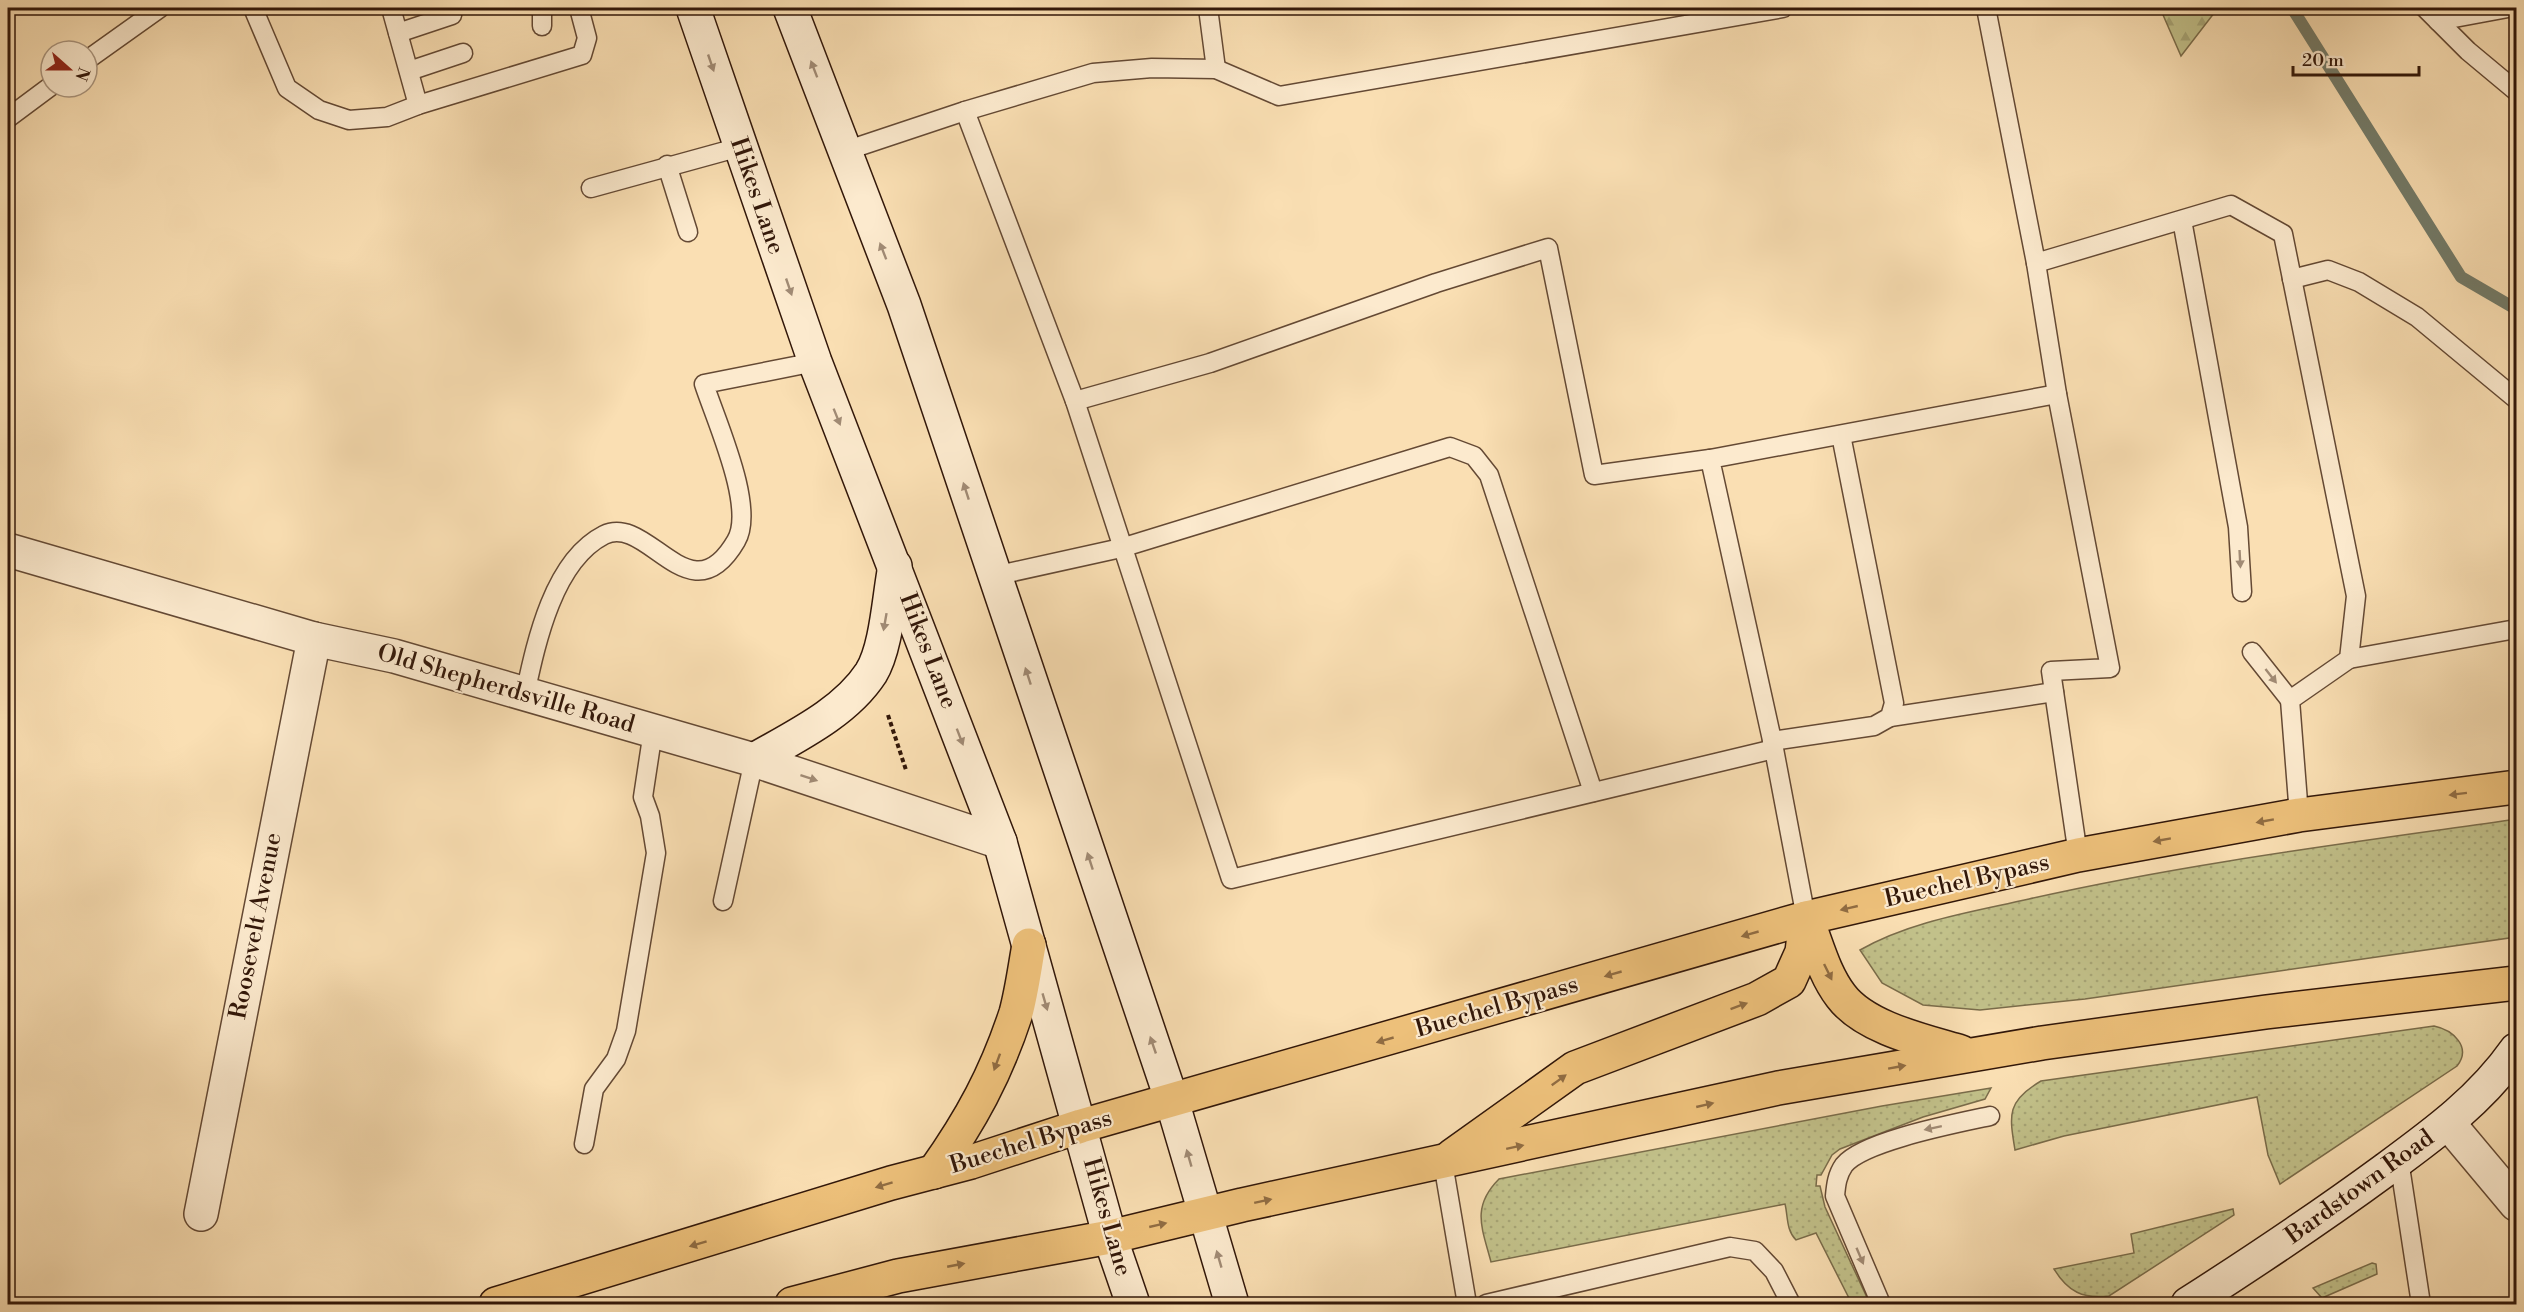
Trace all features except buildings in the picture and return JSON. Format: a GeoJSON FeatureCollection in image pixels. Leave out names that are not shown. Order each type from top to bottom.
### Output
{"type":"FeatureCollection","features":[{"type":"Feature","properties":{"kind":"main road","name":"Hikes Lane"},"geometry":{"type":"LineString","coordinates":[[693,8],[815,362],[895,564],[1000,842],[1081,1126],[1110,1237],[1133,1305]]}},
{"type":"Feature","properties":{"kind":"main road"},"geometry":{"type":"LineString","coordinates":[[790,8],[904,305],[1172,1101],[1232,1305]]}},
{"type":"Feature","properties":{"kind":"main road","name":"Old Shepherdsville Road"},"geometry":{"type":"LineString","coordinates":[[8,550],[314,639],[394,656],[754,760],[1000,842]]}},
{"type":"Feature","properties":{"kind":"main road"},"geometry":{"type":"LineString","coordinates":[[754,760],[807,730],[845,700],[871,673],[880,651],[895,564]]}},
{"type":"Feature","properties":{"kind":"main road","name":"Roosevelt Avenue"},"geometry":{"type":"LineString","coordinates":[[201,1214],[314,639]]}},
{"type":"Feature","properties":{"kind":"main road","name":"Buechel Bypass"},"geometry":{"type":"LineString","coordinates":[[496,1305],[1081,1126],[1806,918],[2078,855],[2299,815],[2517,787]]}},
{"type":"Feature","properties":{"kind":"main road"},"geometry":{"type":"LineString","coordinates":[[1806,918],[1825,969],[1839,995],[1852,1009],[1906,1036],[1970,1054]]}},
{"type":"Feature","properties":{"kind":"main road"},"geometry":{"type":"LineString","coordinates":[[1443,1163],[1575,1068],[1757,999],[1789,981],[1802,952],[1806,918]]}},
{"type":"Feature","properties":{"kind":"main road"},"geometry":{"type":"LineString","coordinates":[[934,1172],[967,1126],[993,1074],[1016,1011],[1029,945]]}},
{"type":"Feature","properties":{"kind":"main road"},"geometry":{"type":"LineString","coordinates":[[792,1305],[898,1276],[1110,1237],[1778,1088],[1970,1054],[2266,1012],[2517,983]]}},
{"type":"Feature","properties":{"kind":"main road","name":"Bardstown Road"},"geometry":{"type":"LineString","coordinates":[[2188,1305],[2320,1218],[2449,1124],[2488,1087],[2517,1050]]}},
{"type":"Feature","properties":{"kind":"main road"},"geometry":{"type":"LineString","coordinates":[[2449,1124],[2517,1204]]}},
{"type":"Feature","properties":{"kind":"lane"},"geometry":{"type":"LineString","coordinates":[[99,51],[160,8]]}},
{"type":"Feature","properties":{"kind":"lane"},"geometry":{"type":"LineString","coordinates":[[253,8],[287,88],[319,110],[349,120],[387,117],[418,105],[582,55],[587,38],[579,8]]}},
{"type":"Feature","properties":{"kind":"lane"},"geometry":{"type":"LineString","coordinates":[[391,8],[418,105]]}},
{"type":"Feature","properties":{"kind":"lane"},"geometry":{"type":"LineString","coordinates":[[542,8],[542,26]]}},
{"type":"Feature","properties":{"kind":"lane"},"geometry":{"type":"LineString","coordinates":[[1208,8],[1216,69]]}},
{"type":"Feature","properties":{"kind":"lane"},"geometry":{"type":"LineString","coordinates":[[845,151],[965,111],[1093,73],[1152,68],[1216,69],[1279,96],[1783,8]]}},
{"type":"Feature","properties":{"kind":"lane"},"geometry":{"type":"LineString","coordinates":[[1986,8],[2036,263],[2057,394],[2110,668],[2051,671],[2078,855]]}},
{"type":"Feature","properties":{"kind":"lane"},"geometry":{"type":"LineString","coordinates":[[2425,8],[2468,51],[2517,91]]}},
{"type":"Feature","properties":{"kind":"lane"},"geometry":{"type":"LineString","coordinates":[[2438,21],[2508,8]]}},
{"type":"Feature","properties":{"kind":"lane"},"geometry":{"type":"LineString","coordinates":[[398,33],[452,15]]}},
{"type":"Feature","properties":{"kind":"lane"},"geometry":{"type":"LineString","coordinates":[[409,71],[463,53]]}},
{"type":"Feature","properties":{"kind":"lane"},"geometry":{"type":"LineString","coordinates":[[8,118],[39,95]]}},
{"type":"Feature","properties":{"kind":"lane"},"geometry":{"type":"LineString","coordinates":[[965,111],[1075,400],[1121,548],[1231,879],[1593,792],[1773,745],[1874,726],[1890,717],[2054,692]]}},
{"type":"Feature","properties":{"kind":"lane"},"geometry":{"type":"LineString","coordinates":[[591,188],[667,165],[740,147]]}},
{"type":"Feature","properties":{"kind":"lane"},"geometry":{"type":"LineString","coordinates":[[667,165],[688,232]]}},
{"type":"Feature","properties":{"kind":"lane"},"geometry":{"type":"LineString","coordinates":[[2036,263],[2232,205],[2283,234],[2356,596],[2349,658]]}},
{"type":"Feature","properties":{"kind":"lane"},"geometry":{"type":"LineString","coordinates":[[2182,220],[2238,527],[2242,592]]}},
{"type":"Feature","properties":{"kind":"lane"},"geometry":{"type":"LineString","coordinates":[[1075,400],[1210,363],[1436,283],[1548,248],[1594,475],[1710,459],[2057,394]]}},
{"type":"Feature","properties":{"kind":"lane"},"geometry":{"type":"LineString","coordinates":[[2292,279],[2328,270],[2359,282],[2417,317],[2517,399]]}},
{"type":"Feature","properties":{"kind":"lane"},"geometry":{"type":"LineString","coordinates":[[525,694],[545,617],[559,585],[574,561],[591,544],[606,534],[634,535],[674,564],[691,569],[710,569],[725,559],[738,538],[743,520],[739,490],[704,384],[815,362]]}},
{"type":"Feature","properties":{"kind":"lane"},"geometry":{"type":"LineString","coordinates":[[1841,435],[1894,703],[1890,717]]}},
{"type":"Feature","properties":{"kind":"lane"},"geometry":{"type":"LineString","coordinates":[[994,576],[1121,548],[1450,447],[1474,456],[1489,475],[1593,792]]}},
{"type":"Feature","properties":{"kind":"lane"},"geometry":{"type":"LineString","coordinates":[[1710,459],[1773,745],[1806,918]]}},
{"type":"Feature","properties":{"kind":"lane"},"geometry":{"type":"LineString","coordinates":[[2290,700],[2349,658],[2517,629]]}},
{"type":"Feature","properties":{"kind":"lane"},"geometry":{"type":"LineString","coordinates":[[2252,652],[2290,700],[2299,815]]}},
{"type":"Feature","properties":{"kind":"lane"},"geometry":{"type":"LineString","coordinates":[[584,1144],[594,1089],[616,1059],[626,1030],[656,853],[650,816],[643,797],[653,731]]}},
{"type":"Feature","properties":{"kind":"lane"},"geometry":{"type":"LineString","coordinates":[[723,901],[754,760]]}},
{"type":"Feature","properties":{"kind":"lane"},"geometry":{"type":"LineString","coordinates":[[1881,1305],[1835,1196],[1836,1179],[1844,1164],[1859,1154],[1922,1130],[1990,1116]]}},
{"type":"Feature","properties":{"kind":"lane"},"geometry":{"type":"LineString","coordinates":[[2398,1160],[2421,1305]]}},
{"type":"Feature","properties":{"kind":"lane"},"geometry":{"type":"LineString","coordinates":[[1443,1163],[1467,1305]]}},
{"type":"Feature","properties":{"kind":"lane"},"geometry":{"type":"LineString","coordinates":[[1486,1305],[1730,1247],[1755,1251],[1774,1271],[1791,1305]]}},
{"type":"Feature","properties":{"kind":"path"},"geometry":{"type":"LineString","coordinates":[[887,713],[909,780]]}},
{"type":"Feature","properties":{"kind":"green space"},"geometry":{"type":"Polygon","coordinates":[[[2160,8],[2218,8],[2181,56],[2160,8]]]}},
{"type":"Feature","properties":{"kind":"green space"},"geometry":{"type":"Polygon","coordinates":[[[2516,820],[2516,937],[2085,999],[1980,1010],[1923,1005],[1882,983],[1860,950],[1900,932],[1942,918],[2089,886],[2269,855],[2516,820]]]}},
{"type":"Feature","properties":{"kind":"green space"},"geometry":{"type":"Polygon","coordinates":[[[2434,1026],[2448,1031],[2458,1040],[2462,1052],[2457,1066],[2280,1184],[2268,1155],[2257,1097],[2064,1136],[2015,1150],[2012,1118],[2016,1102],[2041,1081],[2434,1026]]]}},
{"type":"Feature","properties":{"kind":"green space"},"geometry":{"type":"Polygon","coordinates":[[[1991,1088],[1985,1099],[1923,1117],[1840,1149],[1832,1155],[1821,1175],[1817,1175],[1816,1186],[1820,1186],[1825,1207],[1870,1304],[1852,1304],[1816,1233],[1796,1240],[1789,1227],[1785,1204],[1491,1262],[1481,1218],[1485,1199],[1499,1179],[1882,1106],[1991,1088]]]}},
{"type":"Feature","properties":{"kind":"green space"},"geometry":{"type":"Polygon","coordinates":[[[2233,1209],[2234,1215],[2109,1296],[2091,1296],[2077,1292],[2059,1277],[2054,1269],[2134,1253],[2131,1234],[2233,1209]]]}},
{"type":"Feature","properties":{"kind":"green space"},"geometry":{"type":"Polygon","coordinates":[[[2372,1263],[2376,1264],[2377,1274],[2322,1298],[2313,1288],[2372,1263]]]}},
{"type":"Feature","properties":{"kind":"waterway"},"geometry":{"type":"LineString","coordinates":[[2292,8],[2461,277],[2516,309]]}}]}
